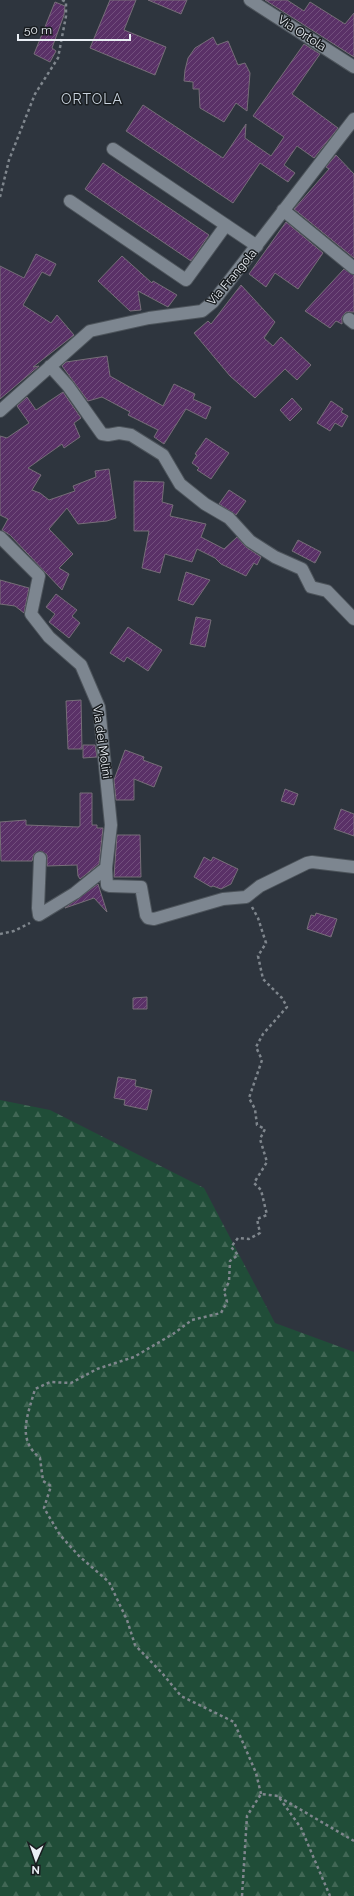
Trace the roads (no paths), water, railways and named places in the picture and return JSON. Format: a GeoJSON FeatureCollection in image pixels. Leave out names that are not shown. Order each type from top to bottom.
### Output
{"type":"FeatureCollection","features":[{"type":"Feature","properties":{"kind":"street","name":"Via Ortola"},"geometry":{"type":"LineString","coordinates":[[250,0],[354,67]]}},
{"type":"Feature","properties":{"kind":"street","name":"Via Frangola"},"geometry":{"type":"LineString","coordinates":[[2,407],[90,331],[149,318],[202,311],[218,297],[283,210],[354,120]]}},
{"type":"Feature","properties":{"kind":"street"},"geometry":{"type":"LineString","coordinates":[[113,149],[257,246]]}},
{"type":"Feature","properties":{"kind":"street"},"geometry":{"type":"LineString","coordinates":[[70,201],[186,280],[226,225]]}},
{"type":"Feature","properties":{"kind":"street"},"geometry":{"type":"LineString","coordinates":[[283,210],[354,268]]}},
{"type":"Feature","properties":{"kind":"street"},"geometry":{"type":"LineString","coordinates":[[50,366],[68,386],[102,434],[108,435],[119,433],[132,435],[163,455],[180,484],[205,504],[229,518],[250,541],[275,557],[302,569],[311,587],[327,591],[354,619]]}},
{"type":"Feature","properties":{"kind":"street"},"geometry":{"type":"LineString","coordinates":[[0,417],[5,412],[2,407]]}},
{"type":"Feature","properties":{"kind":"street","name":"Via dei Molini"},"geometry":{"type":"LineString","coordinates":[[0,537],[39,576],[31,614],[49,637],[81,664],[99,707],[111,824],[106,868],[108,885],[141,886],[146,915],[150,919],[195,908],[223,899],[246,897],[260,886],[307,863],[312,862],[354,867]]}},
{"type":"Feature","properties":{"kind":"street"},"geometry":{"type":"LineString","coordinates":[[40,858],[39,915],[75,893],[106,868]]}},
{"type":"Feature","properties":{"kind":"district","name":"ORTOLA"},"geometry":{"type":"Point","coordinates":[92,99]}}]}
